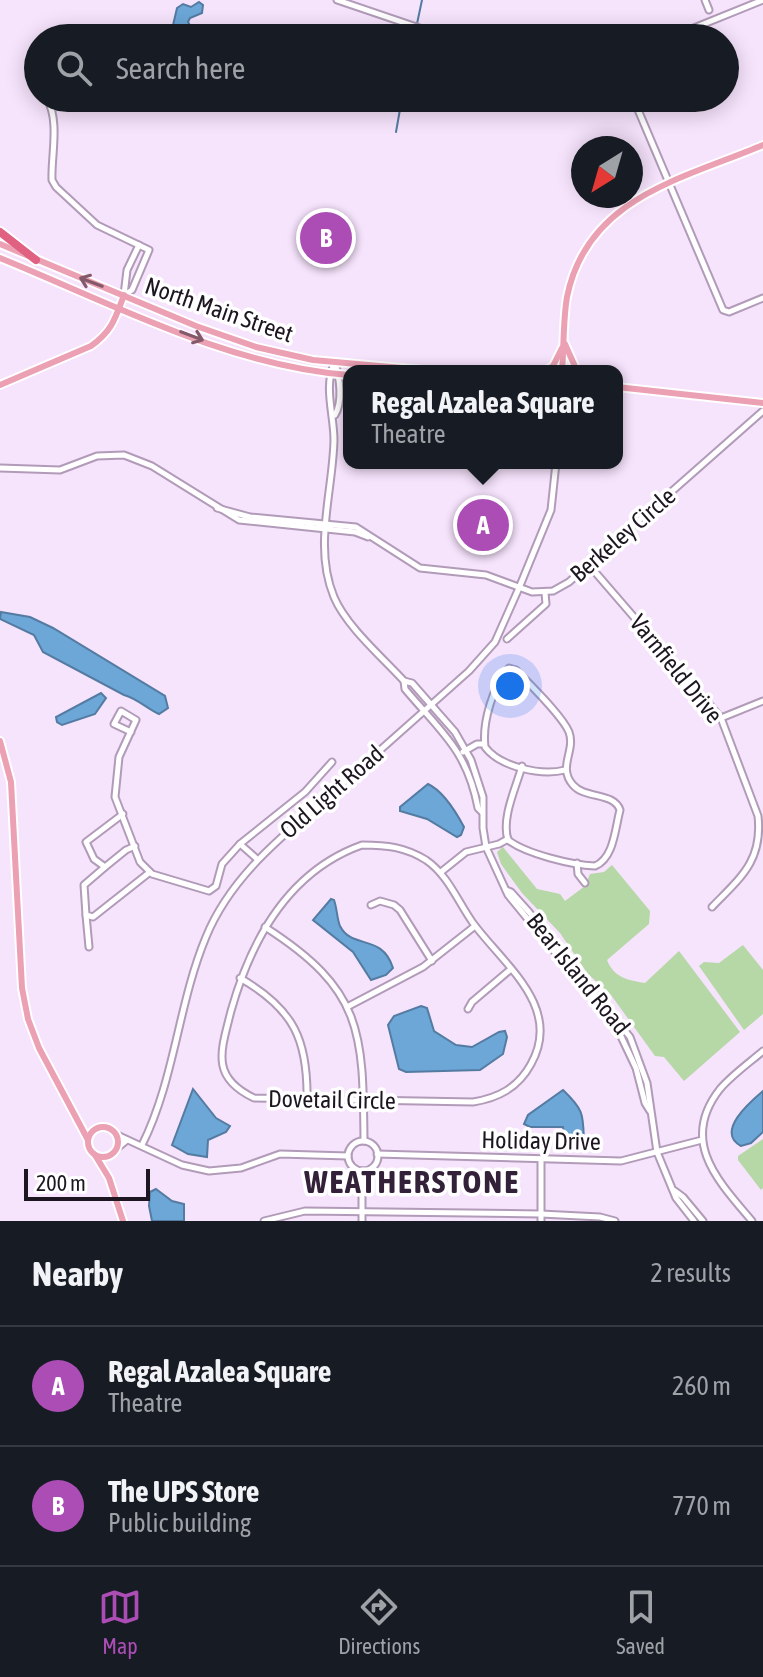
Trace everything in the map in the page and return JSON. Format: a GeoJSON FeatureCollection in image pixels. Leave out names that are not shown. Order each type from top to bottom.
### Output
{"type":"FeatureCollection","features":[{"type":"Feature","properties":{"kind":"highway"},"geometry":{"type":"LineString","coordinates":[[0,232],[36,260]]}},
{"type":"Feature","properties":{"kind":"main road"},"geometry":{"type":"LineString","coordinates":[[562,365],[567,298],[584,250],[602,226],[617,211],[671,183],[763,145]]}},
{"type":"Feature","properties":{"kind":"main road","name":"North Main Street"},"geometry":{"type":"LineString","coordinates":[[0,244],[256,347],[368,365]]}},
{"type":"Feature","properties":{"kind":"main road","name":"North Main Street"},"geometry":{"type":"LineString","coordinates":[[0,258],[119,308],[255,359],[343,374]]}},
{"type":"Feature","properties":{"kind":"main road"},"geometry":{"type":"LineString","coordinates":[[0,385],[91,346],[107,334],[124,295]]}},
{"type":"Feature","properties":{"kind":"main road"},"geometry":{"type":"LineString","coordinates":[[553,365],[564,341]]}},
{"type":"Feature","properties":{"kind":"main road"},"geometry":{"type":"LineString","coordinates":[[564,341],[574,365]]}},
{"type":"Feature","properties":{"kind":"main road"},"geometry":{"type":"LineString","coordinates":[[623,388],[763,403]]}},
{"type":"Feature","properties":{"kind":"main road"},"geometry":{"type":"LineString","coordinates":[[0,741],[11,782],[25,1003],[39,1048],[109,1178]]}},
{"type":"Feature","properties":{"kind":"main road"},"geometry":{"type":"LineString","coordinates":[[76,1115],[90,1126],[109,1128],[115,1134],[114,1151],[107,1168],[123,1221]]}},
{"type":"Feature","properties":{"kind":"main road"},"geometry":{"type":"LineString","coordinates":[[88,1140],[99,1127]]}},
{"type":"Feature","properties":{"kind":"main road"},"geometry":{"type":"LineString","coordinates":[[94,1153],[103,1156],[114,1151]]}},
{"type":"Feature","properties":{"kind":"street"},"geometry":{"type":"LineString","coordinates":[[337,0],[408,24]]}},
{"type":"Feature","properties":{"kind":"street"},"geometry":{"type":"LineString","coordinates":[[705,0],[709,10]]}},
{"type":"Feature","properties":{"kind":"street"},"geometry":{"type":"LineString","coordinates":[[700,24],[750,2],[763,0]]}},
{"type":"Feature","properties":{"kind":"street"},"geometry":{"type":"LineString","coordinates":[[52,112],[52,180],[56,187],[97,225],[149,250],[132,290],[124,295]]}},
{"type":"Feature","properties":{"kind":"street"},"geometry":{"type":"LineString","coordinates":[[639,112],[723,310],[729,312],[763,298]]}},
{"type":"Feature","properties":{"kind":"street"},"geometry":{"type":"LineString","coordinates":[[124,295],[127,270],[139,245]]}},
{"type":"Feature","properties":{"kind":"street"},"geometry":{"type":"LineString","coordinates":[[335,362],[329,374],[334,416],[333,461],[325,526],[326,566],[334,598],[404,681],[412,683],[431,704]]}},
{"type":"Feature","properties":{"kind":"street"},"geometry":{"type":"LineString","coordinates":[[334,416],[339,409],[339,374],[335,362]]}},
{"type":"Feature","properties":{"kind":"street","name":"Berkeley Circle"},"geometry":{"type":"LineString","coordinates":[[0,468],[60,470],[97,456],[124,455],[152,466],[217,508],[250,517],[356,527],[420,568],[486,575],[519,588],[545,593],[564,586],[763,411]]}},
{"type":"Feature","properties":{"kind":"street","name":"Old Light Road"},"geometry":{"type":"LineString","coordinates":[[142,1145],[161,1101],[207,934],[226,899],[257,859],[488,652],[551,510],[555,469]]}},
{"type":"Feature","properties":{"kind":"street","name":"Varnfield Drive"},"geometry":{"type":"LineString","coordinates":[[589,565],[721,718],[757,815],[761,833],[758,851],[750,866],[712,907]]}},
{"type":"Feature","properties":{"kind":"street"},"geometry":{"type":"LineString","coordinates":[[507,639],[546,604],[545,593]]}},
{"type":"Feature","properties":{"kind":"street"},"geometry":{"type":"LineString","coordinates":[[484,744],[496,685],[509,668],[513,668],[569,733],[565,770],[575,788],[614,801],[620,810],[604,861],[592,867],[516,846],[508,839],[508,816],[522,766]]}},
{"type":"Feature","properties":{"kind":"street"},"geometry":{"type":"LineString","coordinates":[[404,681],[405,689],[424,711]]}},
{"type":"Feature","properties":{"kind":"street"},"geometry":{"type":"LineString","coordinates":[[721,718],[763,701]]}},
{"type":"Feature","properties":{"kind":"street","name":"Bear Island Road"},"geometry":{"type":"LineString","coordinates":[[431,704],[455,732],[480,786],[486,847],[505,890],[617,1028],[636,1068],[650,1111],[657,1152],[676,1198],[694,1221]]}},
{"type":"Feature","properties":{"kind":"street"},"geometry":{"type":"LineString","coordinates":[[131,732],[114,724],[121,711],[136,720],[131,732],[119,757],[115,797],[140,862],[150,872],[166,879],[209,891],[216,886],[222,864],[240,844],[305,792],[332,762]]}},
{"type":"Feature","properties":{"kind":"street","name":"Bear Island Road"},"geometry":{"type":"LineString","coordinates":[[424,711],[464,754]]}},
{"type":"Feature","properties":{"kind":"street"},"geometry":{"type":"LineString","coordinates":[[464,754],[484,744]]}},
{"type":"Feature","properties":{"kind":"street"},"geometry":{"type":"LineString","coordinates":[[484,744],[495,757],[522,766],[546,772],[565,770]]}},
{"type":"Feature","properties":{"kind":"street"},"geometry":{"type":"LineString","coordinates":[[105,867],[94,859],[86,842],[123,814]]}},
{"type":"Feature","properties":{"kind":"street"},"geometry":{"type":"LineString","coordinates":[[441,872],[459,856],[508,839]]}},
{"type":"Feature","properties":{"kind":"street"},"geometry":{"type":"LineString","coordinates":[[240,844],[257,859]]}},
{"type":"Feature","properties":{"kind":"street","name":"Dovetail Circle"},"geometry":{"type":"LineString","coordinates":[[362,845],[395,845],[441,872],[475,926],[532,996],[540,1016],[539,1048],[521,1080],[505,1093],[473,1102],[254,1098],[238,1090],[226,1076],[221,1063],[221,1050],[240,978],[265,927],[284,901],[312,873],[343,852],[362,845]]}},
{"type":"Feature","properties":{"kind":"street"},"geometry":{"type":"LineString","coordinates":[[89,947],[84,885],[135,846]]}},
{"type":"Feature","properties":{"kind":"street"},"geometry":{"type":"LineString","coordinates":[[577,863],[578,874],[585,883]]}},
{"type":"Feature","properties":{"kind":"street"},"geometry":{"type":"LineString","coordinates":[[86,915],[93,917],[150,872]]}},
{"type":"Feature","properties":{"kind":"street"},"geometry":{"type":"LineString","coordinates":[[371,905],[380,901],[394,905],[432,961]]}},
{"type":"Feature","properties":{"kind":"street"},"geometry":{"type":"LineString","coordinates":[[347,1007],[432,961],[475,926]]}},
{"type":"Feature","properties":{"kind":"street"},"geometry":{"type":"LineString","coordinates":[[265,927],[312,961],[334,985],[347,1007],[359,1039],[364,1141]]}},
{"type":"Feature","properties":{"kind":"street"},"geometry":{"type":"LineString","coordinates":[[468,1009],[472,1002],[511,969]]}},
{"type":"Feature","properties":{"kind":"street"},"geometry":{"type":"LineString","coordinates":[[240,978],[276,1002],[295,1029],[303,1046],[307,1069],[307,1100]]}},
{"type":"Feature","properties":{"kind":"street"},"geometry":{"type":"LineString","coordinates":[[752,1221],[715,1177],[702,1140],[710,1104],[722,1087],[763,1051]]}},
{"type":"Feature","properties":{"kind":"street"},"geometry":{"type":"LineString","coordinates":[[115,1134],[182,1165],[209,1171],[241,1168],[270,1155],[348,1156]]}},
{"type":"Feature","properties":{"kind":"street"},"geometry":{"type":"LineString","coordinates":[[114,1151],[127,1140]]}},
{"type":"Feature","properties":{"kind":"street","name":"Holiday Drive"},"geometry":{"type":"LineString","coordinates":[[377,1154],[621,1161],[702,1140]]}},
{"type":"Feature","properties":{"kind":"street"},"geometry":{"type":"LineString","coordinates":[[364,1141],[371,1143],[377,1154],[373,1167],[362,1171],[351,1165],[348,1156],[353,1144],[364,1141]]}},
{"type":"Feature","properties":{"kind":"street"},"geometry":{"type":"LineString","coordinates":[[541,1160],[541,1218]]}},
{"type":"Feature","properties":{"kind":"street"},"geometry":{"type":"LineString","coordinates":[[362,1171],[362,1221]]}},
{"type":"Feature","properties":{"kind":"street","name":"Bear Island Road"},"geometry":{"type":"LineString","coordinates":[[675,1191],[703,1221]]}},
{"type":"Feature","properties":{"kind":"street"},"geometry":{"type":"LineString","coordinates":[[264,1221],[305,1211],[600,1217],[615,1221]]}},
{"type":"Feature","properties":{"kind":"street"},"geometry":{"type":"LineString","coordinates":[[305,1211],[306,1221]]}},
{"type":"Feature","properties":{"kind":"green space"},"geometry":{"type":"Polygon","coordinates":[[[503,847],[537,889],[560,894],[565,901],[585,886],[590,874],[604,872],[612,865],[650,911],[649,924],[607,960],[614,971],[627,979],[645,983],[679,951],[740,1032],[684,1081],[664,1057],[655,1056],[611,995],[588,974],[560,933],[522,893],[501,864],[497,852],[503,847]]]}},
{"type":"Feature","properties":{"kind":"green space"},"geometry":{"type":"Polygon","coordinates":[[[743,945],[763,970],[763,1014],[744,1030],[699,966],[704,962],[719,963],[743,945]]]}},
{"type":"Feature","properties":{"kind":"green space"},"geometry":{"type":"Polygon","coordinates":[[[763,1139],[763,1188],[761,1190],[738,1156],[763,1139]]]}},
{"type":"Feature","properties":{"kind":"water"},"geometry":{"type":"Polygon","coordinates":[[[199,2],[203,5],[202,13],[190,18],[189,24],[173,24],[177,8],[183,4],[191,7],[199,2]]]}},
{"type":"Feature","properties":{"kind":"water"},"geometry":{"type":"Polygon","coordinates":[[[1,612],[30,617],[53,628],[165,696],[168,708],[159,714],[43,652],[34,635],[0,619],[1,612]]]}},
{"type":"Feature","properties":{"kind":"water"},"geometry":{"type":"Polygon","coordinates":[[[101,693],[106,698],[95,714],[62,725],[57,722],[56,717],[101,693]]]}},
{"type":"Feature","properties":{"kind":"water"},"geometry":{"type":"Polygon","coordinates":[[[428,784],[453,809],[464,827],[461,835],[457,837],[427,819],[400,811],[400,807],[428,784]]]}},
{"type":"Feature","properties":{"kind":"water"},"geometry":{"type":"Polygon","coordinates":[[[331,899],[345,933],[375,946],[388,957],[393,968],[386,975],[371,980],[353,952],[313,920],[331,899]]]}},
{"type":"Feature","properties":{"kind":"water"},"geometry":{"type":"Polygon","coordinates":[[[421,1006],[427,1008],[434,1031],[456,1045],[472,1047],[505,1031],[507,1037],[503,1054],[480,1070],[406,1072],[399,1069],[388,1025],[394,1016],[421,1006]]]}},
{"type":"Feature","properties":{"kind":"water"},"geometry":{"type":"Polygon","coordinates":[[[193,1089],[216,1118],[230,1126],[226,1132],[208,1140],[207,1157],[188,1154],[172,1145],[193,1089]]]}},
{"type":"Feature","properties":{"kind":"water"},"geometry":{"type":"Polygon","coordinates":[[[563,1090],[581,1114],[584,1144],[578,1150],[566,1147],[563,1127],[530,1127],[524,1124],[528,1115],[563,1090]]]}},
{"type":"Feature","properties":{"kind":"water"},"geometry":{"type":"Polygon","coordinates":[[[763,1091],[763,1132],[751,1143],[741,1146],[734,1140],[733,1125],[743,1110],[763,1091]]]}},
{"type":"Feature","properties":{"kind":"water"},"geometry":{"type":"Polygon","coordinates":[[[156,1189],[172,1201],[184,1204],[184,1221],[152,1221],[150,1192],[156,1189]]]}},
{"type":"Feature","properties":{"kind":"waterway"},"geometry":{"type":"LineString","coordinates":[[417,24],[422,0]]}},
{"type":"Feature","properties":{"kind":"waterway"},"geometry":{"type":"LineString","coordinates":[[396,132],[400,112]]}},
{"type":"Feature","properties":{"kind":"place","name":"The UPS Store"},"geometry":{"type":"Point","coordinates":[326,238]}},
{"type":"Feature","properties":{"kind":"place","name":"Regal Azalea Square"},"geometry":{"type":"Point","coordinates":[483,525]}},
{"type":"Feature","properties":{"kind":"district","name":"WEATHERSTONE"},"geometry":{"type":"Point","coordinates":[412,1182]}}]}
